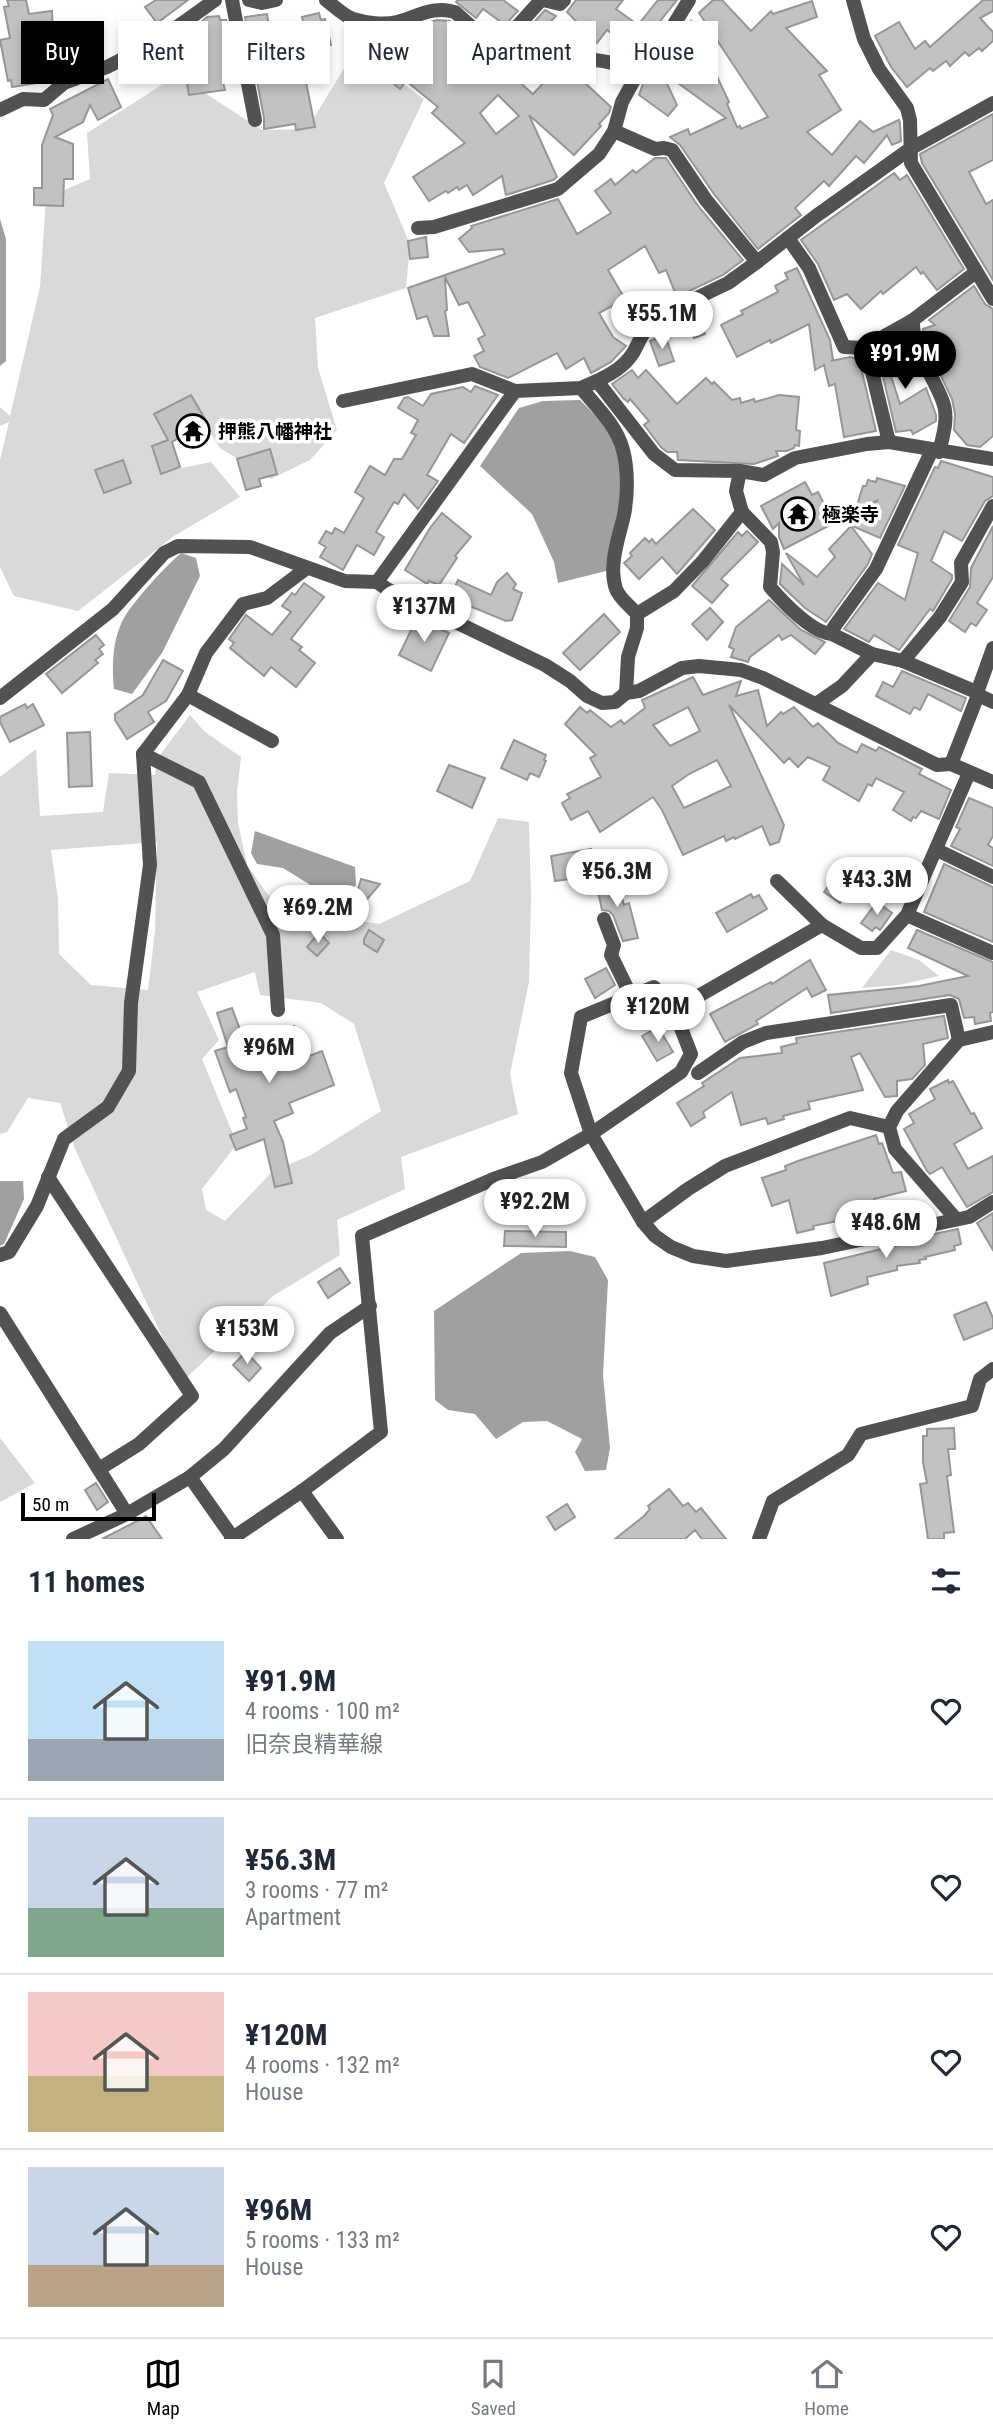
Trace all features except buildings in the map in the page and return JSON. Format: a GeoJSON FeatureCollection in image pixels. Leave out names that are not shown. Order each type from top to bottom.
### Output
{"type":"FeatureCollection","features":[{"type":"Feature","properties":{"kind":"street"},"geometry":{"type":"LineString","coordinates":[[0,110],[23,99],[44,100],[64,83],[107,67],[156,42],[215,0]]}},
{"type":"Feature","properties":{"kind":"street"},"geometry":{"type":"LineString","coordinates":[[232,0],[255,120]]}},
{"type":"Feature","properties":{"kind":"street"},"geometry":{"type":"LineString","coordinates":[[249,0],[262,3],[276,0]]}},
{"type":"Feature","properties":{"kind":"street"},"geometry":{"type":"LineString","coordinates":[[326,0],[351,19],[376,23],[398,21],[419,13],[448,9],[466,21]]}},
{"type":"Feature","properties":{"kind":"street"},"geometry":{"type":"LineString","coordinates":[[523,21],[542,0],[560,4],[564,0]]}},
{"type":"Feature","properties":{"kind":"street"},"geometry":{"type":"LineString","coordinates":[[676,21],[689,0]]}},
{"type":"Feature","properties":{"kind":"street"},"geometry":{"type":"LineString","coordinates":[[853,0],[864,39],[906,108],[910,120],[911,163],[993,299]]}},
{"type":"Feature","properties":{"kind":"street"},"geometry":{"type":"LineString","coordinates":[[418,228],[434,227],[558,189],[599,154],[614,131],[622,102],[632,84]]}},
{"type":"Feature","properties":{"kind":"street"},"geometry":{"type":"LineString","coordinates":[[343,401],[472,374],[515,391],[581,388],[597,381],[618,370],[632,355],[649,322],[728,284],[910,149],[993,103]]}},
{"type":"Feature","properties":{"kind":"street"},"geometry":{"type":"LineString","coordinates":[[614,131],[655,149],[672,150],[706,200],[757,262]]}},
{"type":"Feature","properties":{"kind":"street"},"geometry":{"type":"LineString","coordinates":[[788,237],[809,268],[844,347],[863,348],[913,320],[976,272]]}},
{"type":"Feature","properties":{"kind":"street"},"geometry":{"type":"LineString","coordinates":[[832,634],[834,627],[876,569],[944,428],[944,404],[916,349],[913,320]]}},
{"type":"Feature","properties":{"kind":"street"},"geometry":{"type":"LineString","coordinates":[[863,348],[871,363],[878,404],[889,443]]}},
{"type":"Feature","properties":{"kind":"street"},"geometry":{"type":"LineString","coordinates":[[597,381],[654,454],[675,470],[740,471],[764,475],[795,458],[867,444],[889,443],[993,458]]}},
{"type":"Feature","properties":{"kind":"street"},"geometry":{"type":"LineString","coordinates":[[581,388],[606,417],[623,447],[626,468],[624,512],[615,546],[615,578],[617,591],[637,614],[637,628],[628,657],[626,694]]}},
{"type":"Feature","properties":{"kind":"street"},"geometry":{"type":"LineString","coordinates":[[377,582],[515,391]]}},
{"type":"Feature","properties":{"kind":"street"},"geometry":{"type":"LineString","coordinates":[[740,471],[736,491],[742,512],[771,542],[773,552],[770,587],[781,600],[824,633],[832,634],[872,654],[903,661],[974,691],[993,702]]}},
{"type":"Feature","properties":{"kind":"street"},"geometry":{"type":"LineString","coordinates":[[903,661],[940,617],[962,582],[961,564],[993,506]]}},
{"type":"Feature","properties":{"kind":"street"},"geometry":{"type":"LineString","coordinates":[[637,614],[674,591],[703,561],[742,512]]}},
{"type":"Feature","properties":{"kind":"street"},"geometry":{"type":"LineString","coordinates":[[0,698],[113,608],[164,553],[178,546],[250,547],[345,581],[377,582],[545,665],[587,696],[602,703],[615,702],[626,694],[639,691],[682,668],[699,666],[741,670],[763,678],[937,765],[951,764],[969,774],[993,782]]}},
{"type":"Feature","properties":{"kind":"street"},"geometry":{"type":"LineString","coordinates":[[0,1255],[9,1252],[37,1206],[64,1139],[108,1107],[128,1071],[131,1003],[150,865],[142,754],[188,695],[206,653],[243,604],[267,598],[307,568]]}},
{"type":"Feature","properties":{"kind":"street"},"geometry":{"type":"LineString","coordinates":[[951,764],[993,648]]}},
{"type":"Feature","properties":{"kind":"street"},"geometry":{"type":"LineString","coordinates":[[816,704],[842,686],[872,654]]}},
{"type":"Feature","properties":{"kind":"street"},"geometry":{"type":"LineString","coordinates":[[188,695],[272,741]]}},
{"type":"Feature","properties":{"kind":"street"},"geometry":{"type":"LineString","coordinates":[[142,754],[199,782],[273,935],[278,1010]]}},
{"type":"Feature","properties":{"kind":"street"},"geometry":{"type":"LineString","coordinates":[[777,881],[822,925],[861,948],[877,948],[907,915],[969,774]]}},
{"type":"Feature","properties":{"kind":"street"},"geometry":{"type":"LineString","coordinates":[[937,850],[993,877]]}},
{"type":"Feature","properties":{"kind":"street"},"geometry":{"type":"LineString","coordinates":[[907,915],[993,953]]}},
{"type":"Feature","properties":{"kind":"street"},"geometry":{"type":"LineString","coordinates":[[604,919],[614,945],[611,955],[631,996]]}},
{"type":"Feature","properties":{"kind":"street"},"geometry":{"type":"LineString","coordinates":[[674,1010],[822,925]]}},
{"type":"Feature","properties":{"kind":"street"},"geometry":{"type":"LineString","coordinates":[[190,1477],[232,1538],[302,1491],[381,1432],[362,1237],[496,1178],[542,1162],[591,1134],[681,1072],[691,1054],[674,1010],[654,987],[581,1017],[571,1073],[591,1134],[643,1222],[655,1236],[671,1247],[693,1256],[726,1261],[822,1248],[969,1217],[993,1202]]}},
{"type":"Feature","properties":{"kind":"street"},"geometry":{"type":"LineString","coordinates":[[698,1073],[743,1042],[766,1033],[951,1005],[959,1040]]}},
{"type":"Feature","properties":{"kind":"street"},"geometry":{"type":"LineString","coordinates":[[956,1219],[895,1149],[889,1127],[897,1111],[959,1040],[993,1032]]}},
{"type":"Feature","properties":{"kind":"street"},"geometry":{"type":"LineString","coordinates":[[643,1222],[688,1189],[726,1166],[850,1118],[889,1127]]}},
{"type":"Feature","properties":{"kind":"street"},"geometry":{"type":"LineString","coordinates":[[48,1177],[192,1396],[139,1444],[99,1469]]}},
{"type":"Feature","properties":{"kind":"street"},"geometry":{"type":"LineString","coordinates":[[73,1539],[127,1514],[190,1477],[224,1449],[330,1333],[370,1306]]}},
{"type":"Feature","properties":{"kind":"street"},"geometry":{"type":"LineString","coordinates":[[0,1313],[127,1514]]}},
{"type":"Feature","properties":{"kind":"street"},"geometry":{"type":"LineString","coordinates":[[759,1539],[773,1501],[848,1455],[861,1434],[972,1406],[981,1379],[993,1369]]}},
{"type":"Feature","properties":{"kind":"street"},"geometry":{"type":"LineString","coordinates":[[302,1491],[337,1539]]}},
{"type":"Feature","properties":{"kind":"shaded area"},"geometry":{"type":"Polygon","coordinates":[[[344,69],[344,84],[404,84],[424,99],[384,183],[410,244],[406,288],[315,318],[318,368],[337,430],[310,460],[271,479],[220,448],[196,410],[163,422],[177,469],[211,462],[240,497],[174,536],[78,611],[14,596],[0,567],[0,460],[9,422],[0,426],[0,407],[10,416],[40,287],[46,198],[90,179],[87,133],[163,84],[191,84],[262,130],[307,129],[344,69]]]}},
{"type":"Feature","properties":{"kind":"shaded area"},"geometry":{"type":"Polygon","coordinates":[[[0,219],[6,239],[6,361],[0,366],[0,219]]]}},
{"type":"Feature","properties":{"kind":"shaded area"},"geometry":{"type":"Polygon","coordinates":[[[580,400],[613,433],[626,471],[610,570],[558,583],[554,562],[532,514],[480,466],[519,408],[543,401],[580,400]]]}},
{"type":"Feature","properties":{"kind":"shaded area"},"geometry":{"type":"Polygon","coordinates":[[[181,553],[196,558],[200,576],[162,653],[132,694],[114,689],[113,656],[121,624],[139,597],[181,553]]]}},
{"type":"Feature","properties":{"kind":"shaded area"},"geometry":{"type":"Polygon","coordinates":[[[190,715],[205,732],[241,757],[237,792],[238,823],[247,865],[282,915],[345,918],[379,924],[470,881],[498,818],[529,822],[529,982],[510,1074],[518,1114],[401,1157],[405,1189],[337,1220],[340,1255],[273,1296],[183,1381],[75,1149],[60,1103],[28,1098],[7,1132],[0,1134],[0,777],[36,749],[40,816],[103,812],[109,773],[155,775],[157,759],[190,715]],[[157,842],[51,850],[58,899],[59,954],[91,985],[148,990],[155,931],[157,842]],[[255,972],[197,992],[219,1040],[202,1059],[237,1144],[202,1189],[206,1210],[225,1221],[273,1171],[311,1155],[381,1111],[354,1024],[321,1003],[260,995],[255,972]]]}},
{"type":"Feature","properties":{"kind":"shaded area"},"geometry":{"type":"Polygon","coordinates":[[[255,831],[355,867],[356,885],[341,904],[283,868],[257,864],[251,853],[255,831]]]}},
{"type":"Feature","properties":{"kind":"shaded area"},"geometry":{"type":"Polygon","coordinates":[[[891,950],[919,960],[939,976],[899,985],[862,988],[891,950]]]}},
{"type":"Feature","properties":{"kind":"shaded area"},"geometry":{"type":"Polygon","coordinates":[[[0,1181],[23,1181],[24,1199],[4,1244],[0,1246],[0,1181]]]}},
{"type":"Feature","properties":{"kind":"shaded area"},"geometry":{"type":"Polygon","coordinates":[[[570,1251],[595,1257],[608,1280],[603,1375],[610,1448],[606,1470],[585,1471],[575,1452],[582,1439],[547,1421],[523,1422],[496,1439],[475,1414],[448,1410],[435,1400],[434,1311],[521,1253],[570,1251]]]}},
{"type":"Feature","properties":{"kind":"shaded area"},"geometry":{"type":"Polygon","coordinates":[[[0,1438],[35,1483],[0,1502],[0,1438]]]}},
{"type":"Feature","properties":{"kind":"place","name":"押熊八幡神社"},"geometry":{"type":"Point","coordinates":[193,431]}},
{"type":"Feature","properties":{"kind":"place","name":"極楽寺"},"geometry":{"type":"Point","coordinates":[798,514]}}]}
